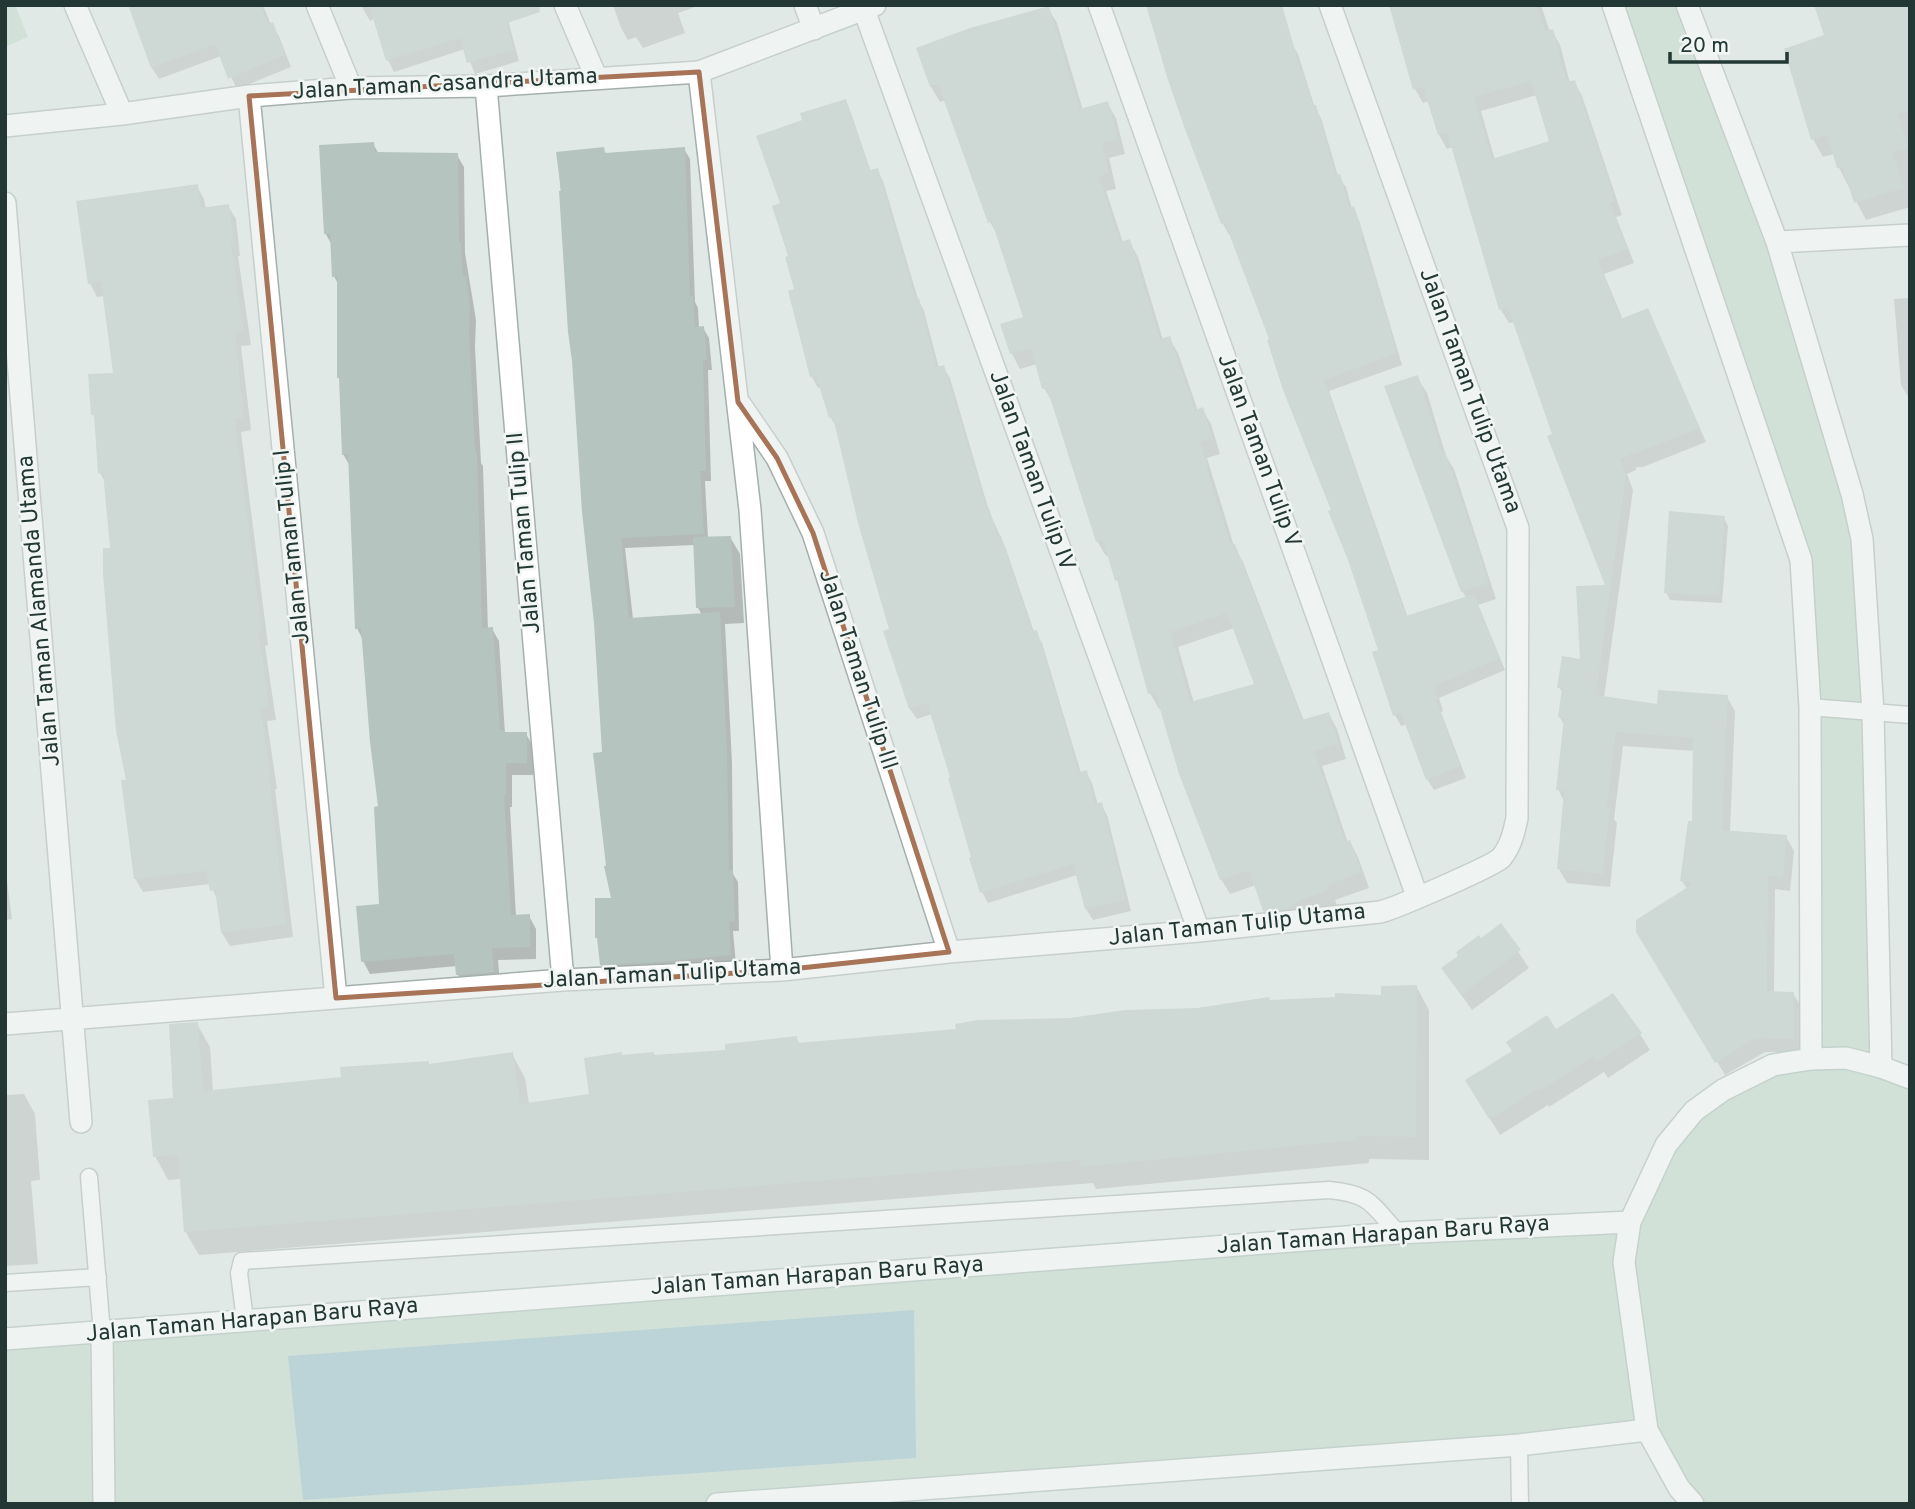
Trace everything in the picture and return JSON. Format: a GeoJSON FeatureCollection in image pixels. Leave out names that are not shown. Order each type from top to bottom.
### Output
{"type":"FeatureCollection","features":[{"type":"Feature","properties":{"kind":"street"},"geometry":{"type":"LineString","coordinates":[[75,5],[122,114]]}},
{"type":"Feature","properties":{"kind":"street"},"geometry":{"type":"LineString","coordinates":[[317,5],[351,88]]}},
{"type":"Feature","properties":{"kind":"street"},"geometry":{"type":"LineString","coordinates":[[565,5],[596,77]]}},
{"type":"Feature","properties":{"kind":"street"},"geometry":{"type":"LineString","coordinates":[[805,5],[814,29]]}},
{"type":"Feature","properties":{"kind":"street","name":"Jalan Taman Tulip V"},"geometry":{"type":"LineString","coordinates":[[1099,5],[1417,896]]}},
{"type":"Feature","properties":{"kind":"street","name":"Jalan Taman Tulip Utama"},"geometry":{"type":"LineString","coordinates":[[5,1024],[563,980],[782,970],[1380,912],[1400,906],[1500,859],[1511,843],[1517,818],[1519,532],[1330,5]]}},
{"type":"Feature","properties":{"kind":"street"},"geometry":{"type":"LineString","coordinates":[[1613,5],[1801,560],[1811,708],[1811,1059]]}},
{"type":"Feature","properties":{"kind":"street"},"geometry":{"type":"LineString","coordinates":[[1687,5],[1777,242],[1852,494],[1862,539],[1873,713],[1881,1067]]}},
{"type":"Feature","properties":{"kind":"street","name":"Jalan Taman Casandra Utama"},"geometry":{"type":"LineString","coordinates":[[5,127],[249,96],[351,88],[486,86],[699,72],[869,8]]}},
{"type":"Feature","properties":{"kind":"street","name":"Jalan Taman Tulip IV"},"geometry":{"type":"LineString","coordinates":[[869,8],[1199,931]]}},
{"type":"Feature","properties":{"kind":"street","name":"Jalan Taman Tulip III"},"geometry":{"type":"LineString","coordinates":[[699,72],[750,510],[782,970]]}},
{"type":"Feature","properties":{"kind":"street","name":"Jalan Taman Tulip II"},"geometry":{"type":"LineString","coordinates":[[486,86],[563,980]]}},
{"type":"Feature","properties":{"kind":"street","name":"Jalan Taman Tulip I"},"geometry":{"type":"LineString","coordinates":[[249,96],[337,998]]}},
{"type":"Feature","properties":{"kind":"street","name":"Jalan Taman Alamanda Utama"},"geometry":{"type":"LineString","coordinates":[[5,204],[81,1122]]}},
{"type":"Feature","properties":{"kind":"street"},"geometry":{"type":"LineString","coordinates":[[1777,242],[1910,235]]}},
{"type":"Feature","properties":{"kind":"street","name":"Jalan Taman Tulip III"},"geometry":{"type":"LineString","coordinates":[[738,401],[777,458],[813,533],[948,952]]}},
{"type":"Feature","properties":{"kind":"street"},"geometry":{"type":"LineString","coordinates":[[1693,1504],[1679,1488],[1647,1430],[1624,1262],[1630,1222],[1666,1145],[1694,1111],[1723,1090],[1773,1065],[1811,1059],[1846,1058],[1910,1078]]}},
{"type":"Feature","properties":{"kind":"street","name":"Jalan Taman Harapan Baru Raya"},"geometry":{"type":"LineString","coordinates":[[5,1339],[1398,1233],[1630,1222]]}},
{"type":"Feature","properties":{"kind":"street"},"geometry":{"type":"LineString","coordinates":[[102,1333],[104,1504]]}},
{"type":"Feature","properties":{"kind":"street"},"geometry":{"type":"LineString","coordinates":[[718,1504],[1519,1445],[1647,1430]]}},
{"type":"Feature","properties":{"kind":"lane"},"geometry":{"type":"LineString","coordinates":[[1811,708],[1910,715]]}},
{"type":"Feature","properties":{"kind":"lane"},"geometry":{"type":"LineString","coordinates":[[89,1177],[102,1333]]}},
{"type":"Feature","properties":{"kind":"lane"},"geometry":{"type":"LineString","coordinates":[[245,1320],[239,1273],[242,1261],[1329,1190],[1354,1192],[1365,1198],[1398,1233]]}},
{"type":"Feature","properties":{"kind":"lane"},"geometry":{"type":"LineString","coordinates":[[5,1283],[98,1278]]}},
{"type":"Feature","properties":{"kind":"lane"},"geometry":{"type":"LineString","coordinates":[[1519,1445],[1520,1504]]}},
{"type":"Feature","properties":{"kind":"highlighted area"},"geometry":{"type":"Polygon","coordinates":[[[699,72],[738,402],[777,458],[813,533],[949,952],[782,970],[336,998],[249,96],[699,72]]]}},
{"type":"Feature","properties":{"kind":"green space"},"geometry":{"type":"Polygon","coordinates":[[[5,5],[15,5],[28,37],[5,47],[5,5]]]}},
{"type":"Feature","properties":{"kind":"green space"},"geometry":{"type":"Polygon","coordinates":[[[1613,5],[1687,5],[1852,494],[1881,1066],[1910,1078],[1910,1504],[1693,1504],[1647,1430],[718,1504],[5,1504],[5,1339],[1630,1222],[1694,1111],[1811,1059],[1801,560],[1613,5]]]}},
{"type":"Feature","properties":{"kind":"water"},"geometry":{"type":"Polygon","coordinates":[[[914,1310],[916,1458],[303,1500],[288,1356],[914,1310]]]}},
{"type":"Feature","properties":{"kind":"building"},"geometry":{"type":"Polygon","coordinates":[[[128,5],[261,5],[268,24],[273,22],[285,55],[228,79],[215,44],[151,68],[128,5]]]}},
{"type":"Feature","properties":{"kind":"building"},"geometry":{"type":"Polygon","coordinates":[[[369,5],[539,5],[540,12],[507,23],[514,50],[467,63],[460,38],[386,61],[369,5]]]}},
{"type":"Feature","properties":{"kind":"building"},"geometry":{"type":"Polygon","coordinates":[[[1146,5],[1282,5],[1301,71],[1313,105],[1316,105],[1336,175],[1340,174],[1350,208],[1354,206],[1364,237],[1361,238],[1397,353],[1324,380],[1406,616],[1474,594],[1500,658],[1434,686],[1438,699],[1436,700],[1460,766],[1426,780],[1401,713],[1393,716],[1372,652],[1378,650],[1348,560],[1328,511],[1331,510],[1283,390],[1267,340],[1269,339],[1225,223],[1221,224],[1185,129],[1146,5]]]}},
{"type":"Feature","properties":{"kind":"building"},"geometry":{"type":"Polygon","coordinates":[[[1389,5],[1537,5],[1545,31],[1553,29],[1567,82],[1575,80],[1615,201],[1610,203],[1627,249],[1598,260],[1621,319],[1648,308],[1700,428],[1634,454],[1629,453],[1629,456],[1620,459],[1626,475],[1596,695],[1657,704],[1658,690],[1728,695],[1722,830],[1787,835],[1783,877],[1768,876],[1767,991],[1794,992],[1794,1039],[1756,1038],[1715,1063],[1636,932],[1636,920],[1691,885],[1691,882],[1680,881],[1688,821],[1692,821],[1693,738],[1616,732],[1607,807],[1610,807],[1603,874],[1557,869],[1564,791],[1556,790],[1564,718],[1558,717],[1562,688],[1557,688],[1562,656],[1580,659],[1576,586],[1605,585],[1547,436],[1552,434],[1508,308],[1499,310],[1447,132],[1438,135],[1423,87],[1413,90],[1389,5]],[[1531,81],[1474,97],[1492,159],[1549,141],[1531,81]]]}},
{"type":"Feature","properties":{"kind":"building"},"geometry":{"type":"Polygon","coordinates":[[[1814,5],[1910,5],[1910,111],[1898,114],[1908,148],[1893,152],[1904,188],[1854,203],[1843,167],[1837,168],[1827,135],[1811,140],[1784,49],[1824,35],[1814,5]]]}},
{"type":"Feature","properties":{"kind":"building"},"geometry":{"type":"Polygon","coordinates":[[[1049,6],[1080,109],[1108,101],[1118,139],[1102,143],[1109,173],[1099,176],[1120,242],[1130,239],[1160,339],[1170,336],[1195,410],[1203,407],[1213,439],[1200,442],[1208,466],[1206,467],[1231,545],[1235,544],[1302,720],[1329,712],[1339,744],[1314,751],[1345,842],[1350,840],[1362,872],[1327,885],[1329,890],[1294,903],[1294,906],[1286,909],[1263,911],[1249,870],[1220,880],[1179,774],[1155,692],[1148,694],[1117,580],[1115,581],[1103,540],[1096,542],[1047,388],[1042,389],[1031,348],[1010,354],[1000,324],[1023,317],[992,222],[988,223],[938,84],[930,87],[916,48],[970,28],[1049,6]],[[1227,613],[1171,632],[1190,702],[1254,684],[1227,613]]]}},
{"type":"Feature","properties":{"kind":"building"},"geometry":{"type":"Polygon","coordinates":[[[846,99],[870,170],[878,168],[916,299],[919,298],[936,367],[944,365],[987,509],[989,508],[998,537],[1001,536],[1032,631],[1037,630],[1079,772],[1087,770],[1095,804],[1102,802],[1126,900],[1085,909],[1073,864],[980,893],[948,778],[950,777],[927,703],[909,709],[883,631],[889,629],[858,523],[833,417],[829,418],[816,376],[810,377],[788,291],[794,289],[785,257],[788,256],[772,206],[780,203],[756,136],[802,120],[800,113],[846,99]]]}},
{"type":"Feature","properties":{"kind":"building"},"geometry":{"type":"Polygon","coordinates":[[[374,142],[375,152],[458,153],[459,243],[470,306],[482,628],[493,627],[500,730],[527,732],[527,763],[506,763],[504,795],[511,915],[530,914],[530,947],[492,948],[494,972],[456,975],[454,954],[361,962],[356,906],[379,904],[374,807],[378,806],[361,629],[355,629],[348,454],[342,455],[337,378],[337,276],[332,277],[330,234],[324,234],[319,145],[374,142]]]}},
{"type":"Feature","properties":{"kind":"building"},"geometry":{"type":"Polygon","coordinates":[[[604,147],[605,153],[685,147],[690,296],[693,296],[695,327],[704,326],[707,360],[703,360],[706,471],[700,471],[704,534],[621,538],[629,618],[720,612],[727,751],[729,870],[733,870],[735,921],[729,922],[731,955],[600,965],[595,938],[595,898],[611,898],[604,866],[593,753],[602,752],[556,152],[604,147]]]}},
{"type":"Feature","properties":{"kind":"building"},"geometry":{"type":"Polygon","coordinates":[[[198,184],[201,208],[229,204],[234,243],[231,243],[244,332],[235,333],[244,417],[235,419],[262,632],[259,633],[269,707],[260,708],[271,776],[286,924],[221,933],[215,890],[210,891],[206,871],[134,879],[121,780],[126,780],[116,731],[103,574],[103,548],[110,548],[103,473],[98,473],[88,374],[113,373],[101,282],[88,284],[76,201],[198,184]]]}},
{"type":"Feature","properties":{"kind":"building"},"geometry":{"type":"Polygon","coordinates":[[[1418,375],[1442,452],[1445,451],[1489,583],[1461,592],[1384,386],[1418,375]]]}},
{"type":"Feature","properties":{"kind":"building"},"geometry":{"type":"Polygon","coordinates":[[[1669,511],[1725,516],[1719,596],[1664,593],[1669,511]]]}},
{"type":"Feature","properties":{"kind":"building"},"geometry":{"type":"Polygon","coordinates":[[[731,536],[735,607],[696,608],[693,537],[731,536]]]}},
{"type":"Feature","properties":{"kind":"building"},"geometry":{"type":"Polygon","coordinates":[[[1501,923],[1521,950],[1461,995],[1441,968],[1458,956],[1456,952],[1501,923]]]}},
{"type":"Feature","properties":{"kind":"building"},"geometry":{"type":"Polygon","coordinates":[[[1417,985],[1416,1137],[1357,1136],[1357,1140],[1081,1167],[1080,1160],[184,1232],[178,1155],[153,1157],[148,1100],[173,1098],[169,1024],[198,1022],[203,1091],[341,1077],[340,1067],[429,1061],[429,1064],[513,1052],[520,1104],[589,1094],[584,1058],[622,1052],[622,1055],[654,1052],[654,1055],[725,1050],[725,1044],[797,1036],[798,1043],[956,1029],[955,1024],[978,1020],[1070,1018],[1125,1010],[1197,1008],[1269,997],[1270,1000],[1335,997],[1335,993],[1381,995],[1381,986],[1417,985]]]}},
{"type":"Feature","properties":{"kind":"building"},"geometry":{"type":"Polygon","coordinates":[[[1613,993],[1642,1033],[1597,1062],[1593,1056],[1538,1092],[1537,1090],[1489,1119],[1465,1080],[1512,1051],[1506,1042],[1547,1015],[1556,1029],[1613,993]]]}}]}
